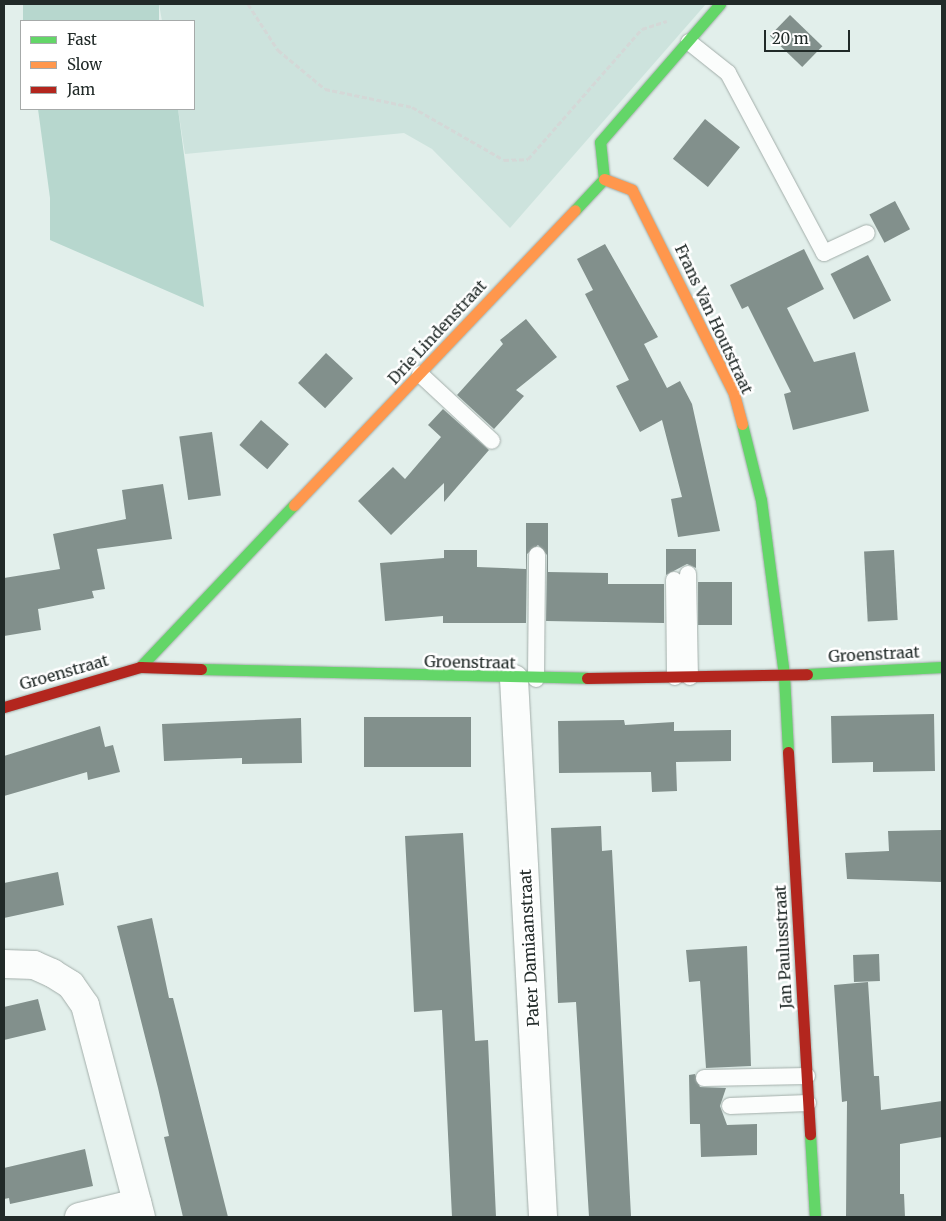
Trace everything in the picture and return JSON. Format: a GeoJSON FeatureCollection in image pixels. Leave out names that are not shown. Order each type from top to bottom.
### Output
{"type":"FeatureCollection","features":[{"type":"Feature","properties":{"kind":"street"},"geometry":{"type":"LineString","coordinates":[[604,178],[600,142],[689,42],[720,4]]}},
{"type":"Feature","properties":{"kind":"street","name":"Drie Lindenstraat"},"geometry":{"type":"LineString","coordinates":[[140,667],[604,178]]}},
{"type":"Feature","properties":{"kind":"street","name":"Frans Van Houtstraat"},"geometry":{"type":"LineString","coordinates":[[604,178],[632,190],[734,394],[761,500],[784,675]]}},
{"type":"Feature","properties":{"kind":"street","name":"Groenstraat"},"geometry":{"type":"LineString","coordinates":[[4,707],[140,667],[525,679],[784,675],[942,667]]}},
{"type":"Feature","properties":{"kind":"street","name":"Jan Paulusstraat"},"geometry":{"type":"LineString","coordinates":[[784,675],[815,1217]]}},
{"type":"Feature","properties":{"kind":"street","name":"Pater Damiaanstraat"},"geometry":{"type":"LineString","coordinates":[[525,679],[543,1217]]}},
{"type":"Feature","properties":{"kind":"street"},"geometry":{"type":"LineString","coordinates":[[4,964],[34,964],[52,973],[71,985],[85,1005],[139,1210],[79,1217]]}},
{"type":"Feature","properties":{"kind":"lane"},"geometry":{"type":"LineString","coordinates":[[689,42],[728,73],[824,253],[867,233]]}},
{"type":"Feature","properties":{"kind":"lane"},"geometry":{"type":"LineString","coordinates":[[420,374],[492,442]]}},
{"type":"Feature","properties":{"kind":"lane"},"geometry":{"type":"LineString","coordinates":[[525,679],[537,555]]}},
{"type":"Feature","properties":{"kind":"lane"},"geometry":{"type":"LineString","coordinates":[[681,577],[683,677]]}},
{"type":"Feature","properties":{"kind":"lane"},"geometry":{"type":"LineString","coordinates":[[704,1078],[806,1076]]}},
{"type":"Feature","properties":{"kind":"lane"},"geometry":{"type":"LineString","coordinates":[[730,1106],[808,1103]]}},
{"type":"Feature","properties":{"kind":"path"},"geometry":{"type":"LineString","coordinates":[[248,4],[278,50],[325,89],[412,107],[504,160],[528,159],[642,29],[670,20]]}},
{"type":"Feature","properties":{"kind":"green space"},"geometry":{"type":"Polygon","coordinates":[[[23,4],[159,4],[159,20],[23,20],[23,4]]]}},
{"type":"Feature","properties":{"kind":"green space"},"geometry":{"type":"Polygon","coordinates":[[[159,4],[706,4],[510,228],[432,149],[404,133],[185,154],[178,110],[195,110],[195,20],[162,20],[159,4]]]}},
{"type":"Feature","properties":{"kind":"green space"},"geometry":{"type":"Polygon","coordinates":[[[38,110],[178,110],[204,307],[50,240],[50,198],[38,110]]]}},
{"type":"Feature","properties":{"kind":"building"},"geometry":{"type":"Polygon","coordinates":[[[790,15],[822,46],[802,67],[770,36],[790,15]]]}},
{"type":"Feature","properties":{"kind":"building"},"geometry":{"type":"Polygon","coordinates":[[[705,119],[740,147],[708,187],[673,159],[705,119]]]}},
{"type":"Feature","properties":{"kind":"building"},"geometry":{"type":"Polygon","coordinates":[[[895,201],[910,229],[884,243],[869,215],[895,201]]]}},
{"type":"Feature","properties":{"kind":"building"},"geometry":{"type":"Polygon","coordinates":[[[605,244],[658,337],[644,344],[667,388],[680,381],[692,404],[720,531],[678,537],[671,499],[682,497],[662,420],[640,432],[616,386],[629,380],[585,294],[593,290],[577,259],[605,244]]]}},
{"type":"Feature","properties":{"kind":"building"},"geometry":{"type":"Polygon","coordinates":[[[804,249],[824,289],[787,308],[814,362],[855,352],[869,411],[793,430],[784,394],[791,392],[748,306],[742,309],[730,285],[804,249]]]}},
{"type":"Feature","properties":{"kind":"building"},"geometry":{"type":"Polygon","coordinates":[[[868,255],[891,300],[854,320],[831,274],[868,255]]]}},
{"type":"Feature","properties":{"kind":"building"},"geometry":{"type":"Polygon","coordinates":[[[526,319],[557,357],[516,390],[524,396],[494,429],[457,395],[503,344],[500,340],[526,319]]]}},
{"type":"Feature","properties":{"kind":"building"},"geometry":{"type":"Polygon","coordinates":[[[326,353],[353,378],[325,408],[298,383],[326,353]]]}},
{"type":"Feature","properties":{"kind":"building"},"geometry":{"type":"Polygon","coordinates":[[[443,409],[489,450],[444,502],[444,483],[391,535],[358,501],[393,467],[405,479],[441,437],[428,425],[443,409]]]}},
{"type":"Feature","properties":{"kind":"building"},"geometry":{"type":"Polygon","coordinates":[[[261,420],[289,444],[267,469],[239,445],[261,420]]]}},
{"type":"Feature","properties":{"kind":"building"},"geometry":{"type":"Polygon","coordinates":[[[212,432],[221,495],[188,500],[179,437],[212,432]]]}},
{"type":"Feature","properties":{"kind":"building"},"geometry":{"type":"Polygon","coordinates":[[[163,484],[172,539],[97,549],[105,589],[92,591],[94,598],[38,609],[41,630],[4,636],[4,578],[60,569],[53,534],[126,519],[122,490],[163,484]]]}},
{"type":"Feature","properties":{"kind":"building"},"geometry":{"type":"Polygon","coordinates":[[[526,523],[548,523],[548,572],[608,573],[608,584],[664,584],[664,623],[546,621],[547,555],[538,545],[527,554],[526,623],[443,623],[443,616],[385,621],[380,563],[444,558],[444,550],[477,550],[477,567],[526,569],[526,523]]]}},
{"type":"Feature","properties":{"kind":"building"},"geometry":{"type":"Polygon","coordinates":[[[666,549],[696,549],[696,568],[687,564],[666,575],[666,549]]]}},
{"type":"Feature","properties":{"kind":"building"},"geometry":{"type":"Polygon","coordinates":[[[894,550],[898,620],[868,621],[864,552],[894,550]]]}},
{"type":"Feature","properties":{"kind":"building"},"geometry":{"type":"Polygon","coordinates":[[[698,582],[732,582],[732,625],[698,625],[698,582]]]}},
{"type":"Feature","properties":{"kind":"building"},"geometry":{"type":"Polygon","coordinates":[[[934,714],[935,771],[873,772],[873,762],[832,763],[831,716],[934,714]]]}},
{"type":"Feature","properties":{"kind":"building"},"geometry":{"type":"Polygon","coordinates":[[[364,717],[471,717],[471,767],[364,767],[364,717]]]}},
{"type":"Feature","properties":{"kind":"building"},"geometry":{"type":"Polygon","coordinates":[[[301,718],[302,763],[242,764],[242,758],[164,761],[162,724],[301,718]]]}},
{"type":"Feature","properties":{"kind":"building"},"geometry":{"type":"Polygon","coordinates":[[[624,720],[625,725],[674,722],[674,731],[731,730],[731,761],[676,762],[677,791],[652,792],[651,772],[559,773],[558,721],[624,720]]]}},
{"type":"Feature","properties":{"kind":"building"},"geometry":{"type":"Polygon","coordinates":[[[100,726],[105,747],[113,745],[120,772],[88,780],[87,772],[4,796],[4,756],[100,726]]]}},
{"type":"Feature","properties":{"kind":"building"},"geometry":{"type":"Polygon","coordinates":[[[601,826],[602,851],[612,850],[631,1216],[589,1217],[576,1002],[558,1003],[551,828],[601,826]]]}},
{"type":"Feature","properties":{"kind":"building"},"geometry":{"type":"Polygon","coordinates":[[[942,830],[942,882],[847,879],[845,853],[889,851],[888,831],[942,830]]]}},
{"type":"Feature","properties":{"kind":"building"},"geometry":{"type":"Polygon","coordinates":[[[463,833],[475,1041],[488,1040],[496,1217],[452,1217],[442,1010],[414,1012],[405,836],[463,833]]]}},
{"type":"Feature","properties":{"kind":"building"},"geometry":{"type":"Polygon","coordinates":[[[58,872],[64,905],[4,918],[4,883],[58,872]]]}},
{"type":"Feature","properties":{"kind":"building"},"geometry":{"type":"Polygon","coordinates":[[[152,918],[169,998],[173,998],[228,1217],[183,1217],[164,1137],[169,1136],[117,926],[152,918]]]}},
{"type":"Feature","properties":{"kind":"building"},"geometry":{"type":"Polygon","coordinates":[[[747,946],[751,1066],[706,1068],[700,981],[689,982],[686,950],[747,946]]]}},
{"type":"Feature","properties":{"kind":"building"},"geometry":{"type":"Polygon","coordinates":[[[879,954],[880,981],[854,982],[853,955],[879,954]]]}},
{"type":"Feature","properties":{"kind":"building"},"geometry":{"type":"Polygon","coordinates":[[[868,982],[874,1076],[879,1076],[881,1110],[942,1101],[942,1137],[900,1144],[900,1194],[904,1194],[905,1217],[846,1217],[847,1101],[842,1102],[834,985],[868,982]]]}},
{"type":"Feature","properties":{"kind":"building"},"geometry":{"type":"Polygon","coordinates":[[[38,999],[46,1030],[4,1040],[4,1007],[38,999]]]}},
{"type":"Feature","properties":{"kind":"building"},"geometry":{"type":"Polygon","coordinates":[[[695,1074],[700,1087],[726,1088],[720,1106],[727,1125],[757,1124],[757,1155],[701,1157],[700,1124],[690,1124],[689,1075],[695,1074]]]}},
{"type":"Feature","properties":{"kind":"building"},"geometry":{"type":"Polygon","coordinates":[[[85,1149],[93,1186],[10,1204],[9,1198],[4,1199],[4,1168],[85,1149]]]}},
{"type":"Feature","properties":{"kind":"traffic: fast"},"geometry":{"type":"LineString","coordinates":[[575,210],[604,179],[600,142],[720,4]]}},
{"type":"Feature","properties":{"kind":"traffic: fast"},"geometry":{"type":"LineString","coordinates":[[742,424],[761,500],[784,675],[788,752]]}},
{"type":"Feature","properties":{"kind":"traffic: fast"},"geometry":{"type":"LineString","coordinates":[[140,667],[294,505]]}},
{"type":"Feature","properties":{"kind":"traffic: fast"},"geometry":{"type":"LineString","coordinates":[[807,674],[942,667]]}},
{"type":"Feature","properties":{"kind":"traffic: fast"},"geometry":{"type":"LineString","coordinates":[[201,669],[587,678]]}},
{"type":"Feature","properties":{"kind":"traffic: fast"},"geometry":{"type":"LineString","coordinates":[[810,1134],[815,1217]]}},
{"type":"Feature","properties":{"kind":"traffic: slow"},"geometry":{"type":"LineString","coordinates":[[604,179],[632,190],[734,394],[742,424]]}},
{"type":"Feature","properties":{"kind":"traffic: slow"},"geometry":{"type":"LineString","coordinates":[[294,505],[575,210]]}},
{"type":"Feature","properties":{"kind":"traffic: jam"},"geometry":{"type":"LineString","coordinates":[[4,707],[140,667],[201,669]]}},
{"type":"Feature","properties":{"kind":"traffic: jam"},"geometry":{"type":"LineString","coordinates":[[587,678],[807,674]]}},
{"type":"Feature","properties":{"kind":"traffic: jam"},"geometry":{"type":"LineString","coordinates":[[788,752],[810,1134]]}}]}
